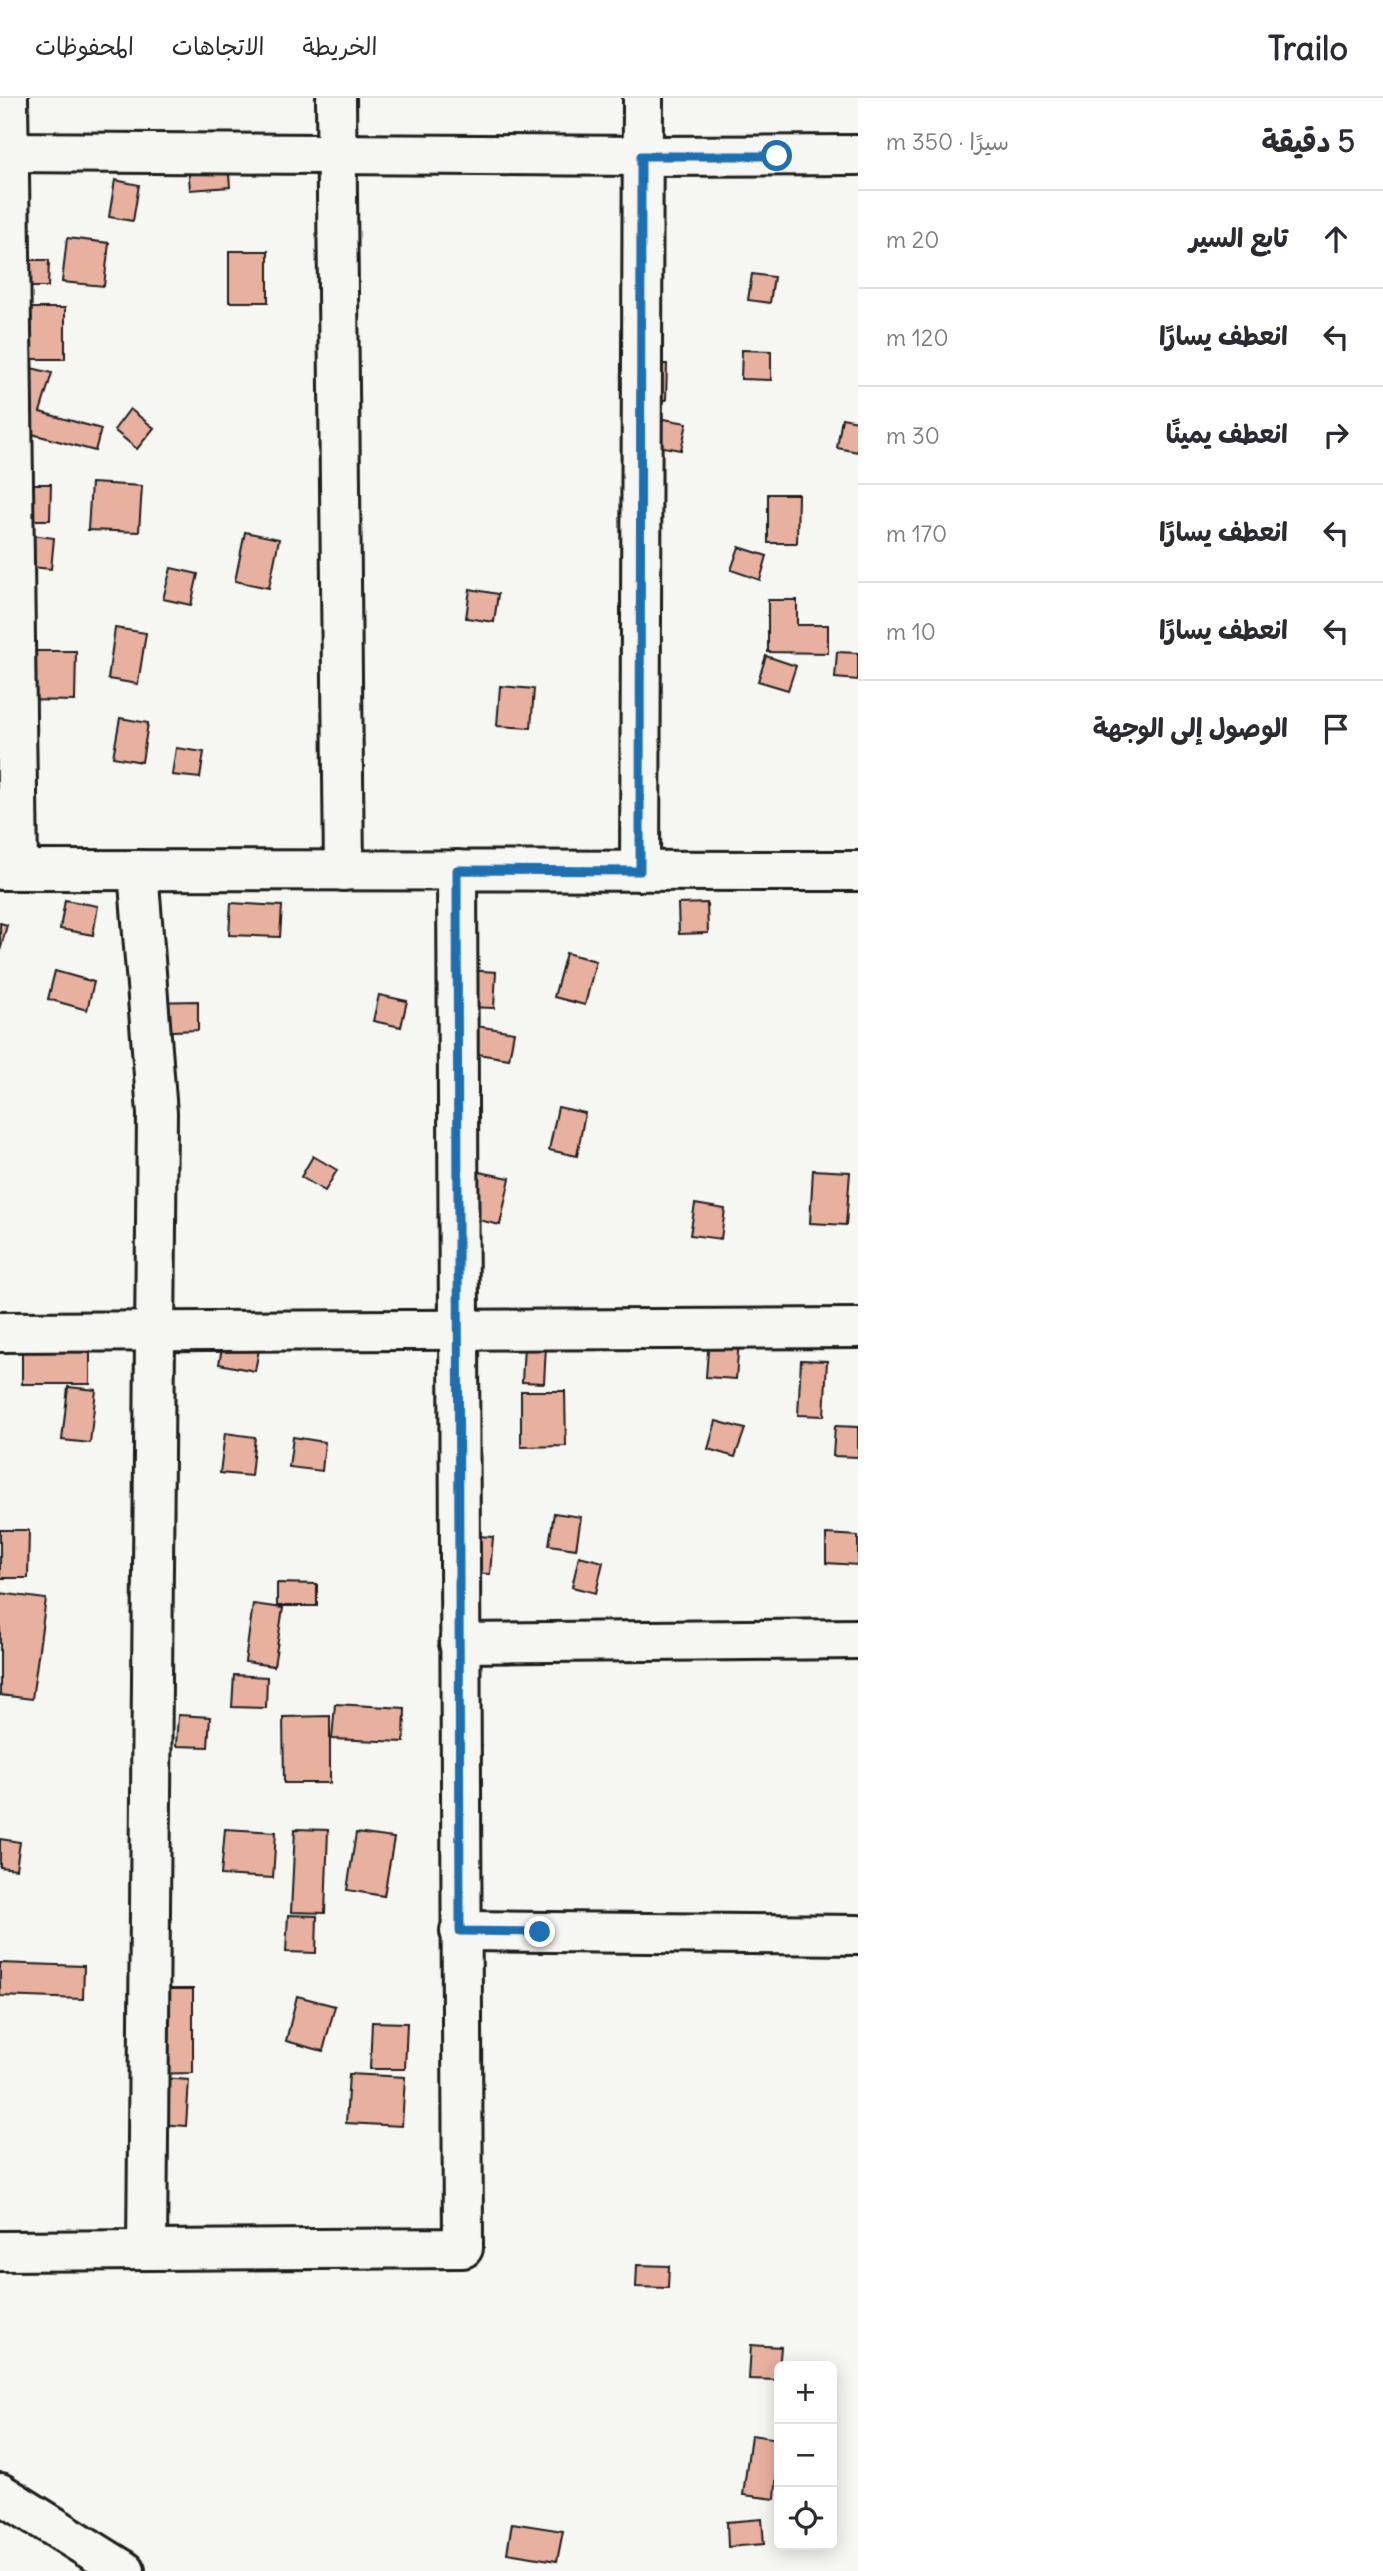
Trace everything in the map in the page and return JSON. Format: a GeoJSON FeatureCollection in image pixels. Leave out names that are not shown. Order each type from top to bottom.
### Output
{"type":"FeatureCollection","features":[{"type":"Feature","properties":{"kind":"street"},"geometry":{"type":"LineString","coordinates":[[8,98],[4,152],[9,870],[858,871]]}},
{"type":"Feature","properties":{"kind":"street"},"geometry":{"type":"LineString","coordinates":[[336,98],[344,871]]}},
{"type":"Feature","properties":{"kind":"street"},"geometry":{"type":"LineString","coordinates":[[640,871],[643,98]]}},
{"type":"Feature","properties":{"kind":"street"},"geometry":{"type":"LineString","coordinates":[[4,152],[858,155]]}},
{"type":"Feature","properties":{"kind":"street"},"geometry":{"type":"LineString","coordinates":[[138,870],[157,1113],[147,2250]]}},
{"type":"Feature","properties":{"kind":"street"},"geometry":{"type":"LineString","coordinates":[[0,2251],[463,2248],[457,870]]}},
{"type":"Feature","properties":{"kind":"street"},"geometry":{"type":"LineString","coordinates":[[0,1332],[858,1328]]}},
{"type":"Feature","properties":{"kind":"street"},"geometry":{"type":"LineString","coordinates":[[459,1643],[858,1639]]}},
{"type":"Feature","properties":{"kind":"street"},"geometry":{"type":"LineString","coordinates":[[460,1931],[858,1935]]}},
{"type":"Feature","properties":{"kind":"street"},"geometry":{"type":"LineString","coordinates":[[0,2493],[125,2571]]}},
{"type":"Feature","properties":{"kind":"building"},"geometry":{"type":"Polygon","coordinates":[[[228,161],[230,187],[190,190],[188,164],[228,161]]]}},
{"type":"Feature","properties":{"kind":"building"},"geometry":{"type":"Polygon","coordinates":[[[115,180],[139,185],[133,221],[109,217],[115,180]]]}},
{"type":"Feature","properties":{"kind":"building"},"geometry":{"type":"Polygon","coordinates":[[[67,238],[109,243],[104,286],[62,282],[67,238]]]}},
{"type":"Feature","properties":{"kind":"building"},"geometry":{"type":"Polygon","coordinates":[[[229,251],[268,251],[268,302],[229,302],[229,251]]]}},
{"type":"Feature","properties":{"kind":"building"},"geometry":{"type":"Polygon","coordinates":[[[23,260],[49,260],[48,287],[22,287],[23,260]]]}},
{"type":"Feature","properties":{"kind":"building"},"geometry":{"type":"Polygon","coordinates":[[[752,274],[774,277],[770,303],[748,300],[752,274]]]}},
{"type":"Feature","properties":{"kind":"building"},"geometry":{"type":"Polygon","coordinates":[[[18,308],[65,308],[65,359],[18,359],[18,308]]]}},
{"type":"Feature","properties":{"kind":"building"},"geometry":{"type":"Polygon","coordinates":[[[742,350],[771,351],[771,380],[741,379],[742,350]]]}},
{"type":"Feature","properties":{"kind":"building"},"geometry":{"type":"Polygon","coordinates":[[[638,364],[667,364],[666,400],[637,399],[638,364]]]}},
{"type":"Feature","properties":{"kind":"building"},"geometry":{"type":"Polygon","coordinates":[[[27,367],[52,373],[40,412],[101,429],[95,451],[10,428],[27,367]]]}},
{"type":"Feature","properties":{"kind":"building"},"geometry":{"type":"Polygon","coordinates":[[[130,409],[154,428],[137,449],[114,430],[130,409]]]}},
{"type":"Feature","properties":{"kind":"building"},"geometry":{"type":"Polygon","coordinates":[[[652,417],[687,423],[681,450],[646,444],[652,417]]]}},
{"type":"Feature","properties":{"kind":"building"},"geometry":{"type":"Polygon","coordinates":[[[842,418],[858,421],[858,452],[837,448],[842,418]]]}},
{"type":"Feature","properties":{"kind":"building"},"geometry":{"type":"Polygon","coordinates":[[[91,483],[142,486],[139,532],[88,530],[91,483]]]}},
{"type":"Feature","properties":{"kind":"building"},"geometry":{"type":"Polygon","coordinates":[[[22,484],[51,484],[50,520],[22,520],[22,484]]]}},
{"type":"Feature","properties":{"kind":"building"},"geometry":{"type":"Polygon","coordinates":[[[768,494],[798,494],[797,543],[768,543],[768,494]]]}},
{"type":"Feature","properties":{"kind":"building"},"geometry":{"type":"Polygon","coordinates":[[[245,532],[279,539],[269,588],[235,581],[245,532]]]}},
{"type":"Feature","properties":{"kind":"building"},"geometry":{"type":"Polygon","coordinates":[[[25,534],[54,538],[51,569],[21,566],[25,534]]]}},
{"type":"Feature","properties":{"kind":"building"},"geometry":{"type":"Polygon","coordinates":[[[739,547],[767,556],[760,580],[731,570],[739,547]]]}},
{"type":"Feature","properties":{"kind":"building"},"geometry":{"type":"Polygon","coordinates":[[[171,568],[198,574],[191,605],[163,599],[171,568]]]}},
{"type":"Feature","properties":{"kind":"building"},"geometry":{"type":"Polygon","coordinates":[[[470,589],[498,594],[494,622],[466,618],[470,589]]]}},
{"type":"Feature","properties":{"kind":"building"},"geometry":{"type":"Polygon","coordinates":[[[768,600],[797,600],[797,625],[828,625],[828,653],[768,652],[768,600]]]}},
{"type":"Feature","properties":{"kind":"building"},"geometry":{"type":"Polygon","coordinates":[[[115,628],[146,633],[138,684],[108,679],[115,628]]]}},
{"type":"Feature","properties":{"kind":"building"},"geometry":{"type":"Polygon","coordinates":[[[26,651],[76,651],[75,701],[25,700],[26,651]]]}},
{"type":"Feature","properties":{"kind":"building"},"geometry":{"type":"Polygon","coordinates":[[[837,652],[858,653],[858,680],[835,678],[837,652]]]}},
{"type":"Feature","properties":{"kind":"building"},"geometry":{"type":"Polygon","coordinates":[[[766,656],[796,666],[788,690],[758,681],[766,656]]]}},
{"type":"Feature","properties":{"kind":"building"},"geometry":{"type":"Polygon","coordinates":[[[500,686],[534,689],[531,728],[497,726],[500,686]]]}},
{"type":"Feature","properties":{"kind":"building"},"geometry":{"type":"Polygon","coordinates":[[[120,718],[148,723],[142,762],[113,757],[120,718]]]}},
{"type":"Feature","properties":{"kind":"building"},"geometry":{"type":"Polygon","coordinates":[[[176,748],[204,752],[200,778],[172,775],[176,748]]]}},
{"type":"Feature","properties":{"kind":"building"},"geometry":{"type":"Polygon","coordinates":[[[65,900],[98,906],[93,935],[60,929],[65,900]]]}},
{"type":"Feature","properties":{"kind":"building"},"geometry":{"type":"Polygon","coordinates":[[[231,903],[282,906],[280,937],[229,935],[231,903]]]}},
{"type":"Feature","properties":{"kind":"building"},"geometry":{"type":"Polygon","coordinates":[[[707,903],[708,933],[679,934],[678,904],[707,903]]]}},
{"type":"Feature","properties":{"kind":"building"},"geometry":{"type":"Polygon","coordinates":[[[0,923],[7,925],[0,951],[0,923]]]}},
{"type":"Feature","properties":{"kind":"building"},"geometry":{"type":"Polygon","coordinates":[[[566,953],[596,961],[585,1005],[554,997],[566,953]]]}},
{"type":"Feature","properties":{"kind":"building"},"geometry":{"type":"Polygon","coordinates":[[[468,970],[496,972],[494,1008],[466,1007],[468,970]]]}},
{"type":"Feature","properties":{"kind":"building"},"geometry":{"type":"Polygon","coordinates":[[[55,971],[94,982],[87,1010],[48,999],[55,971]]]}},
{"type":"Feature","properties":{"kind":"building"},"geometry":{"type":"Polygon","coordinates":[[[379,995],[407,1001],[401,1027],[373,1021],[379,995]]]}},
{"type":"Feature","properties":{"kind":"building"},"geometry":{"type":"Polygon","coordinates":[[[198,1001],[198,1030],[147,1032],[146,1002],[198,1001]]]}},
{"type":"Feature","properties":{"kind":"building"},"geometry":{"type":"Polygon","coordinates":[[[464,1024],[514,1032],[509,1059],[459,1051],[464,1024]]]}},
{"type":"Feature","properties":{"kind":"building"},"geometry":{"type":"Polygon","coordinates":[[[558,1107],[585,1113],[577,1156],[549,1150],[558,1107]]]}},
{"type":"Feature","properties":{"kind":"building"},"geometry":{"type":"Polygon","coordinates":[[[313,1156],[337,1170],[325,1191],[301,1177],[313,1156]]]}},
{"type":"Feature","properties":{"kind":"building"},"geometry":{"type":"Polygon","coordinates":[[[813,1170],[850,1172],[846,1225],[810,1223],[813,1170]]]}},
{"type":"Feature","properties":{"kind":"building"},"geometry":{"type":"Polygon","coordinates":[[[479,1172],[510,1178],[500,1225],[470,1218],[479,1172]]]}},
{"type":"Feature","properties":{"kind":"building"},"geometry":{"type":"Polygon","coordinates":[[[695,1204],[725,1209],[721,1239],[690,1235],[695,1204]]]}},
{"type":"Feature","properties":{"kind":"building"},"geometry":{"type":"Polygon","coordinates":[[[709,1337],[739,1340],[736,1379],[706,1377],[709,1337]]]}},
{"type":"Feature","properties":{"kind":"building"},"geometry":{"type":"Polygon","coordinates":[[[224,1338],[260,1344],[255,1371],[219,1364],[224,1338]]]}},
{"type":"Feature","properties":{"kind":"building"},"geometry":{"type":"Polygon","coordinates":[[[22,1339],[90,1339],[90,1384],[22,1384],[22,1339]]]}},
{"type":"Feature","properties":{"kind":"building"},"geometry":{"type":"Polygon","coordinates":[[[524,1345],[546,1346],[544,1383],[522,1382],[524,1345]]]}},
{"type":"Feature","properties":{"kind":"building"},"geometry":{"type":"Polygon","coordinates":[[[801,1360],[827,1361],[824,1416],[798,1415],[801,1360]]]}},
{"type":"Feature","properties":{"kind":"building"},"geometry":{"type":"Polygon","coordinates":[[[68,1387],[96,1390],[90,1443],[62,1440],[68,1387]]]}},
{"type":"Feature","properties":{"kind":"building"},"geometry":{"type":"Polygon","coordinates":[[[521,1391],[565,1391],[566,1446],[521,1447],[521,1391]]]}},
{"type":"Feature","properties":{"kind":"building"},"geometry":{"type":"Polygon","coordinates":[[[716,1421],[745,1429],[735,1457],[708,1449],[716,1421]]]}},
{"type":"Feature","properties":{"kind":"building"},"geometry":{"type":"Polygon","coordinates":[[[835,1426],[858,1427],[858,1457],[833,1456],[835,1426]]]}},
{"type":"Feature","properties":{"kind":"building"},"geometry":{"type":"Polygon","coordinates":[[[225,1433],[255,1437],[251,1476],[220,1473],[225,1433]]]}},
{"type":"Feature","properties":{"kind":"building"},"geometry":{"type":"Polygon","coordinates":[[[293,1437],[325,1442],[322,1471],[289,1467],[293,1437]]]}},
{"type":"Feature","properties":{"kind":"building"},"geometry":{"type":"Polygon","coordinates":[[[554,1513],[581,1517],[576,1549],[549,1545],[554,1513]]]}},
{"type":"Feature","properties":{"kind":"building"},"geometry":{"type":"Polygon","coordinates":[[[0,1530],[29,1530],[28,1578],[0,1578],[0,1530]]]}},
{"type":"Feature","properties":{"kind":"building"},"geometry":{"type":"Polygon","coordinates":[[[826,1534],[858,1536],[858,1565],[826,1563],[826,1534]]]}},
{"type":"Feature","properties":{"kind":"building"},"geometry":{"type":"Polygon","coordinates":[[[461,1535],[493,1537],[490,1574],[458,1573],[461,1535]]]}},
{"type":"Feature","properties":{"kind":"building"},"geometry":{"type":"Polygon","coordinates":[[[579,1556],[603,1562],[596,1593],[572,1587],[579,1556]]]}},
{"type":"Feature","properties":{"kind":"building"},"geometry":{"type":"Polygon","coordinates":[[[277,1583],[317,1584],[317,1606],[277,1606],[277,1583]]]}},
{"type":"Feature","properties":{"kind":"building"},"geometry":{"type":"Polygon","coordinates":[[[0,1593],[46,1599],[32,1699],[0,1695],[0,1593]]]}},
{"type":"Feature","properties":{"kind":"building"},"geometry":{"type":"Polygon","coordinates":[[[253,1604],[283,1608],[274,1666],[245,1662],[253,1604]]]}},
{"type":"Feature","properties":{"kind":"building"},"geometry":{"type":"Polygon","coordinates":[[[234,1675],[267,1677],[266,1708],[232,1707],[234,1675]]]}},
{"type":"Feature","properties":{"kind":"building"},"geometry":{"type":"Polygon","coordinates":[[[335,1704],[405,1708],[404,1742],[332,1739],[335,1704]]]}},
{"type":"Feature","properties":{"kind":"building"},"geometry":{"type":"Polygon","coordinates":[[[178,1715],[210,1717],[208,1747],[176,1746],[178,1715]]]}},
{"type":"Feature","properties":{"kind":"building"},"geometry":{"type":"Polygon","coordinates":[[[330,1716],[330,1783],[284,1783],[283,1717],[330,1716]]]}},
{"type":"Feature","properties":{"kind":"building"},"geometry":{"type":"Polygon","coordinates":[[[225,1829],[276,1832],[273,1878],[221,1875],[225,1829]]]}},
{"type":"Feature","properties":{"kind":"building"},"geometry":{"type":"Polygon","coordinates":[[[295,1829],[328,1830],[325,1913],[291,1912],[295,1829]]]}},
{"type":"Feature","properties":{"kind":"building"},"geometry":{"type":"Polygon","coordinates":[[[356,1833],[394,1838],[384,1896],[347,1890],[356,1833]]]}},
{"type":"Feature","properties":{"kind":"building"},"geometry":{"type":"Polygon","coordinates":[[[0,1839],[20,1842],[16,1869],[0,1867],[0,1839]]]}},
{"type":"Feature","properties":{"kind":"building"},"geometry":{"type":"Polygon","coordinates":[[[288,1915],[317,1916],[316,1953],[286,1952],[288,1915]]]}},
{"type":"Feature","properties":{"kind":"building"},"geometry":{"type":"Polygon","coordinates":[[[0,1963],[84,1966],[83,1999],[0,1996],[0,1963]]]}},
{"type":"Feature","properties":{"kind":"building"},"geometry":{"type":"Polygon","coordinates":[[[146,1989],[193,1989],[193,2073],[146,2074],[146,1989]]]}},
{"type":"Feature","properties":{"kind":"building"},"geometry":{"type":"Polygon","coordinates":[[[297,1996],[335,2006],[323,2051],[286,2041],[297,1996]]]}},
{"type":"Feature","properties":{"kind":"building"},"geometry":{"type":"Polygon","coordinates":[[[372,2022],[407,2023],[405,2069],[370,2069],[372,2022]]]}},
{"type":"Feature","properties":{"kind":"building"},"geometry":{"type":"Polygon","coordinates":[[[349,2074],[405,2077],[402,2126],[346,2123],[349,2074]]]}},
{"type":"Feature","properties":{"kind":"building"},"geometry":{"type":"Polygon","coordinates":[[[148,2077],[189,2080],[186,2126],[144,2123],[148,2077]]]}},
{"type":"Feature","properties":{"kind":"building"},"geometry":{"type":"Polygon","coordinates":[[[637,2265],[669,2266],[668,2288],[636,2287],[637,2265]]]}},
{"type":"Feature","properties":{"kind":"building"},"geometry":{"type":"Polygon","coordinates":[[[751,2345],[781,2347],[780,2361],[774,2361],[774,2380],[749,2379],[751,2345]]]}},
{"type":"Feature","properties":{"kind":"building"},"geometry":{"type":"Polygon","coordinates":[[[751,2435],[774,2438],[774,2499],[743,2495],[751,2435]]]}},
{"type":"Feature","properties":{"kind":"building"},"geometry":{"type":"Polygon","coordinates":[[[762,2519],[764,2544],[728,2547],[727,2522],[762,2519]]]}},
{"type":"Feature","properties":{"kind":"building"},"geometry":{"type":"Polygon","coordinates":[[[512,2523],[563,2531],[557,2561],[507,2553],[512,2523]]]}},
{"type":"Feature","properties":{"kind":"route"},"geometry":{"type":"LineString","coordinates":[[540,1932],[460,1931],[457,870],[640,871],[641,156],[777,156]]}}]}
